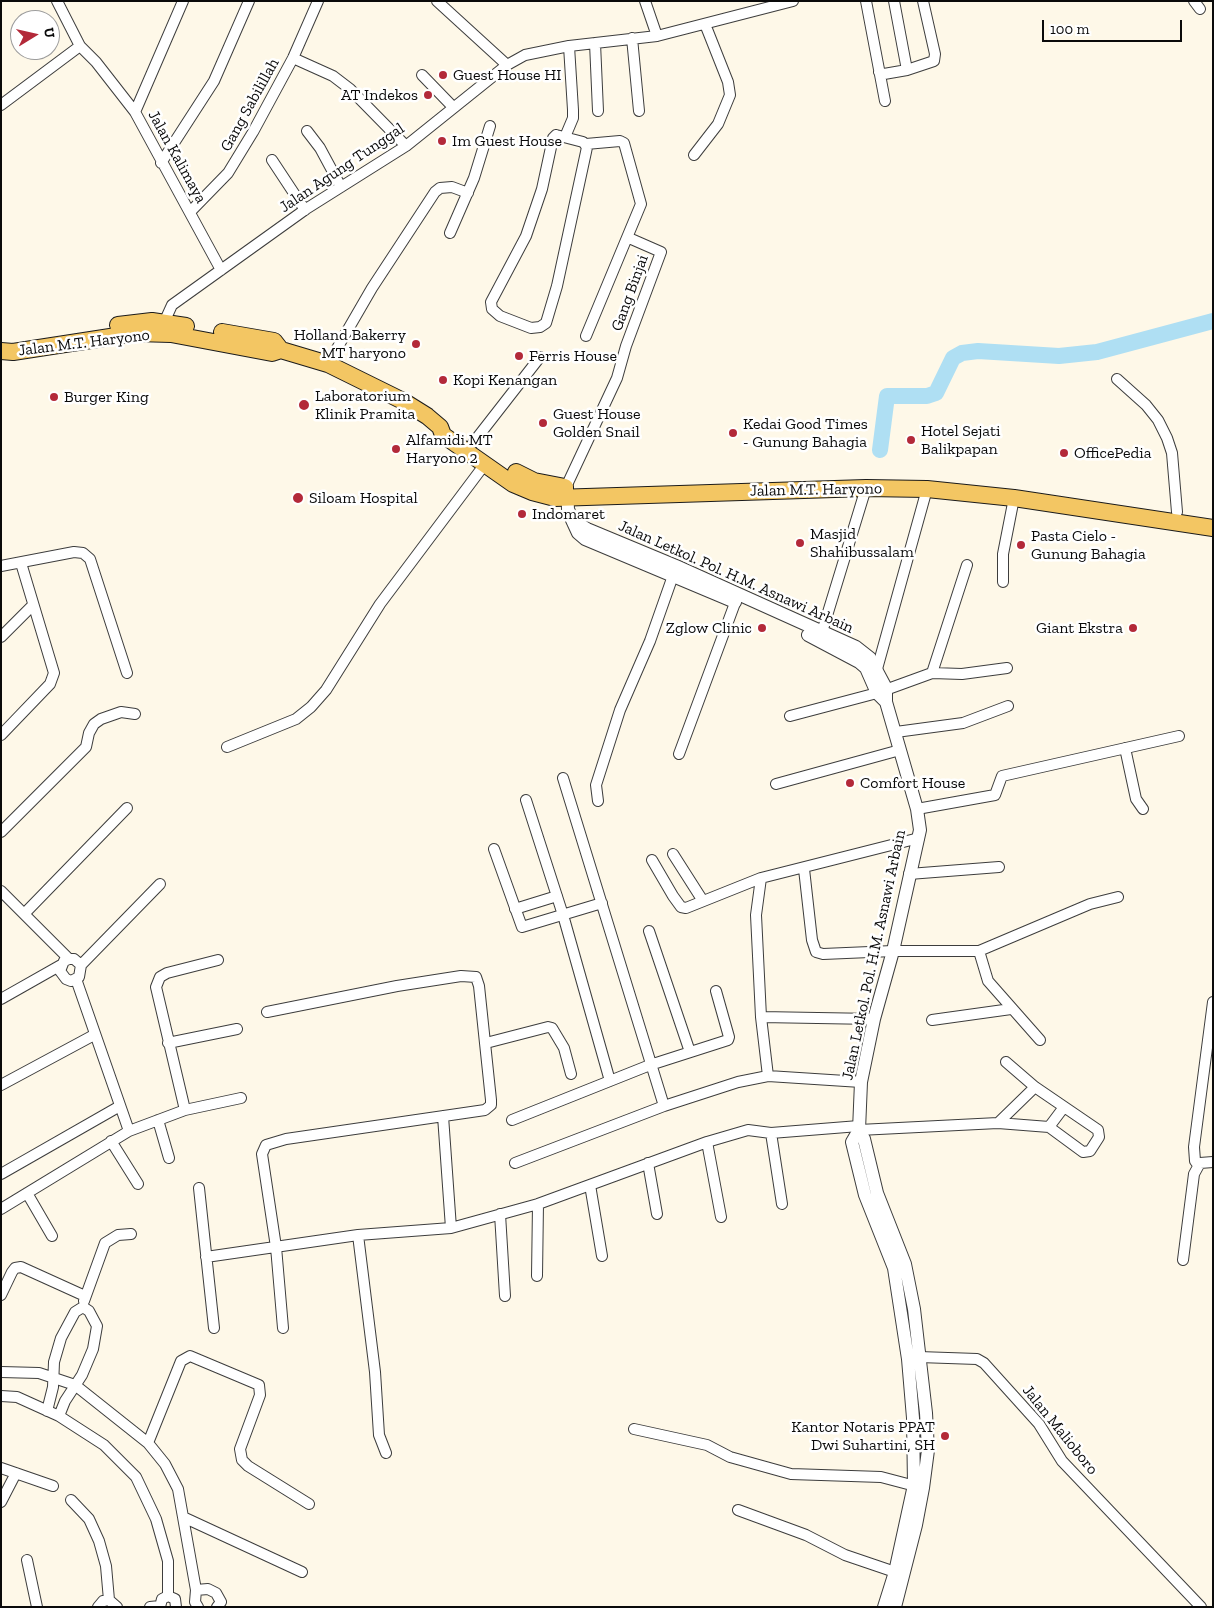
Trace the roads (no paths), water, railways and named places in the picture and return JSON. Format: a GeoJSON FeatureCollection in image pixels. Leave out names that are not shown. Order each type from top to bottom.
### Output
{"type":"FeatureCollection","features":[{"type":"Feature","properties":{"kind":"main road","name":"Jalan M.T. Haryono"},"geometry":{"type":"LineString","coordinates":[[3,351],[12,346],[37,340],[136,322],[272,353],[280,350],[328,364],[403,401],[440,427],[443,435],[485,464],[524,489],[539,494],[872,485],[938,480],[1022,489],[1213,518]]}},
{"type":"Feature","properties":{"kind":"main road","name":"Jalan M.T. Haryono"},"geometry":{"type":"LineString","coordinates":[[440,427],[449,426],[524,477],[567,493]]}},
{"type":"Feature","properties":{"kind":"main road","name":"Jalan M.T. Haryono"},"geometry":{"type":"LineString","coordinates":[[872,485],[1014,498],[1213,528]]}},
{"type":"Feature","properties":{"kind":"street"},"geometry":{"type":"LineString","coordinates":[[58,1],[80,46],[96,62],[135,112]]}},
{"type":"Feature","properties":{"kind":"street","name":"Jalan Kalimaya"},"geometry":{"type":"LineString","coordinates":[[183,1],[135,112],[221,270]]}},
{"type":"Feature","properties":{"kind":"street"},"geometry":{"type":"LineString","coordinates":[[161,162],[214,81],[249,1]]}},
{"type":"Feature","properties":{"kind":"street","name":"Gang Sabilillah"},"geometry":{"type":"LineString","coordinates":[[190,212],[228,173],[254,132],[293,58],[318,1]]}},
{"type":"Feature","properties":{"kind":"street"},"geometry":{"type":"LineString","coordinates":[[644,1],[657,36]]}},
{"type":"Feature","properties":{"kind":"street","name":"Jalan Agung Tunggal"},"geometry":{"type":"LineString","coordinates":[[162,328],[172,305],[305,210],[406,146],[507,65],[525,55],[569,46],[657,36],[793,1]]}},
{"type":"Feature","properties":{"kind":"street"},"geometry":{"type":"LineString","coordinates":[[866,1],[885,101]]}},
{"type":"Feature","properties":{"kind":"street"},"geometry":{"type":"LineString","coordinates":[[894,1],[907,70]]}},
{"type":"Feature","properties":{"kind":"street"},"geometry":{"type":"LineString","coordinates":[[879,72],[884,74],[907,70],[933,62],[935,58],[923,1]]}},
{"type":"Feature","properties":{"kind":"street"},"geometry":{"type":"LineString","coordinates":[[438,2],[507,65]]}},
{"type":"Feature","properties":{"kind":"street"},"geometry":{"type":"LineString","coordinates":[[694,155],[718,124],[730,95],[728,82],[705,24]]}},
{"type":"Feature","properties":{"kind":"street"},"geometry":{"type":"LineString","coordinates":[[632,38],[640,111]]}},
{"type":"Feature","properties":{"kind":"street"},"geometry":{"type":"LineString","coordinates":[[595,43],[598,111]]}},
{"type":"Feature","properties":{"kind":"street"},"geometry":{"type":"LineString","coordinates":[[1,105],[80,46]]}},
{"type":"Feature","properties":{"kind":"street"},"geometry":{"type":"LineString","coordinates":[[565,137],[573,118],[569,46]]}},
{"type":"Feature","properties":{"kind":"street"},"geometry":{"type":"LineString","coordinates":[[293,58],[333,76],[350,89],[406,146]]}},
{"type":"Feature","properties":{"kind":"street"},"geometry":{"type":"LineString","coordinates":[[422,75],[453,107]]}},
{"type":"Feature","properties":{"kind":"street"},"geometry":{"type":"LineString","coordinates":[[450,234],[468,193],[490,126]]}},
{"type":"Feature","properties":{"kind":"street"},"geometry":{"type":"LineString","coordinates":[[307,131],[320,148],[341,187]]}},
{"type":"Feature","properties":{"kind":"street"},"geometry":{"type":"LineString","coordinates":[[586,144],[586,152],[557,286],[546,323],[540,327],[531,328],[500,316],[492,309],[491,302],[526,236],[542,189],[553,138],[556,135],[586,144],[620,142],[627,148],[641,204],[629,238],[586,336]]}},
{"type":"Feature","properties":{"kind":"street"},"geometry":{"type":"LineString","coordinates":[[272,160],[305,210]]}},
{"type":"Feature","properties":{"kind":"street"},"geometry":{"type":"LineString","coordinates":[[328,364],[372,288],[435,192],[440,188],[452,187],[468,193]]}},
{"type":"Feature","properties":{"kind":"street","name":"Gang Binjai"},"geometry":{"type":"LineString","coordinates":[[567,493],[617,378],[626,346],[661,252],[629,238]]}},
{"type":"Feature","properties":{"kind":"street"},"geometry":{"type":"LineString","coordinates":[[472,443],[540,357]]}},
{"type":"Feature","properties":{"kind":"street"},"geometry":{"type":"LineString","coordinates":[[1117,379],[1146,405],[1158,420],[1167,438],[1172,453],[1177,512]]}},
{"type":"Feature","properties":{"kind":"street"},"geometry":{"type":"LineString","coordinates":[[227,747],[296,719],[311,707],[326,690],[380,604],[485,464]]}},
{"type":"Feature","properties":{"kind":"street"},"geometry":{"type":"LineString","coordinates":[[821,637],[872,485]]}},
{"type":"Feature","properties":{"kind":"street"},"geometry":{"type":"LineString","coordinates":[[877,669],[926,489]]}},
{"type":"Feature","properties":{"kind":"street","name":"Jalan Letkol. Pol. H.M. Asnawi Arbain"},"geometry":{"type":"LineString","coordinates":[[567,493],[572,520],[675,571],[821,637],[866,668],[883,694]]}},
{"type":"Feature","properties":{"kind":"street"},"geometry":{"type":"LineString","coordinates":[[1002,582],[1003,554],[1014,498]]}},
{"type":"Feature","properties":{"kind":"street"},"geometry":{"type":"LineString","coordinates":[[1,566],[74,552],[83,553],[90,559],[128,673]]}},
{"type":"Feature","properties":{"kind":"street"},"geometry":{"type":"LineString","coordinates":[[1,735],[50,684],[54,673],[21,562]]}},
{"type":"Feature","properties":{"kind":"street"},"geometry":{"type":"LineString","coordinates":[[929,673],[967,565]]}},
{"type":"Feature","properties":{"kind":"street"},"geometry":{"type":"LineString","coordinates":[[598,801],[596,786],[620,710],[650,642],[675,571]]}},
{"type":"Feature","properties":{"kind":"street","name":"Jalan Letkol. Pol. H.M. Asnawi Arbain"},"geometry":{"type":"LineString","coordinates":[[675,571],[735,603],[867,654],[877,669],[917,809],[919,838],[909,874],[893,951],[874,1019],[861,1082],[859,1128],[852,1142],[864,1195],[894,1268],[912,1408],[918,1486],[916,1525],[895,1607]]}},
{"type":"Feature","properties":{"kind":"street"},"geometry":{"type":"LineString","coordinates":[[679,754],[735,603]]}},
{"type":"Feature","properties":{"kind":"street"},"geometry":{"type":"LineString","coordinates":[[1,637],[33,605]]}},
{"type":"Feature","properties":{"kind":"street"},"geometry":{"type":"LineString","coordinates":[[790,716],[883,694],[929,673],[962,674],[1007,668]]}},
{"type":"Feature","properties":{"kind":"street"},"geometry":{"type":"LineString","coordinates":[[896,732],[963,723],[1008,706]]}},
{"type":"Feature","properties":{"kind":"street"},"geometry":{"type":"LineString","coordinates":[[1,832],[86,747],[88,733],[94,724],[101,719],[121,712],[135,714]]}},
{"type":"Feature","properties":{"kind":"street"},"geometry":{"type":"LineString","coordinates":[[917,809],[992,796],[997,792],[1002,776],[1179,736]]}},
{"type":"Feature","properties":{"kind":"street"},"geometry":{"type":"LineString","coordinates":[[1126,748],[1136,799],[1143,809]]}},
{"type":"Feature","properties":{"kind":"street"},"geometry":{"type":"LineString","coordinates":[[776,784],[900,750]]}},
{"type":"Feature","properties":{"kind":"street"},"geometry":{"type":"LineString","coordinates":[[564,778],[664,1106]]}},
{"type":"Feature","properties":{"kind":"street"},"geometry":{"type":"LineString","coordinates":[[526,800],[563,915],[610,1081]]}},
{"type":"Feature","properties":{"kind":"street"},"geometry":{"type":"LineString","coordinates":[[24,914],[127,808]]}},
{"type":"Feature","properties":{"kind":"street"},"geometry":{"type":"LineString","coordinates":[[652,860],[682,907],[686,908],[761,878],[804,869],[919,838]]}},
{"type":"Feature","properties":{"kind":"street"},"geometry":{"type":"LineString","coordinates":[[494,849],[521,925],[525,927],[602,903]]}},
{"type":"Feature","properties":{"kind":"street"},"geometry":{"type":"LineString","coordinates":[[673,854],[703,901]]}},
{"type":"Feature","properties":{"kind":"street"},"geometry":{"type":"LineString","coordinates":[[909,874],[999,867]]}},
{"type":"Feature","properties":{"kind":"street"},"geometry":{"type":"LineString","coordinates":[[804,869],[810,929],[814,947],[820,954],[893,951],[979,951],[1090,904],[1118,897]]}},
{"type":"Feature","properties":{"kind":"street"},"geometry":{"type":"LineString","coordinates":[[761,878],[756,915],[761,1017],[768,1076]]}},
{"type":"Feature","properties":{"kind":"street"},"geometry":{"type":"LineString","coordinates":[[80,965],[160,884]]}},
{"type":"Feature","properties":{"kind":"street"},"geometry":{"type":"LineString","coordinates":[[515,909],[557,896]]}},
{"type":"Feature","properties":{"kind":"street"},"geometry":{"type":"LineString","coordinates":[[3,897],[24,914],[65,962]]}},
{"type":"Feature","properties":{"kind":"street"},"geometry":{"type":"LineString","coordinates":[[649,931],[690,1052]]}},
{"type":"Feature","properties":{"kind":"street"},"geometry":{"type":"LineString","coordinates":[[979,951],[988,981],[1040,1040]]}},
{"type":"Feature","properties":{"kind":"street"},"geometry":{"type":"LineString","coordinates":[[1,999],[65,962],[74,959],[80,965],[81,973],[76,979],[66,980],[60,971],[65,962]]}},
{"type":"Feature","properties":{"kind":"street"},"geometry":{"type":"LineString","coordinates":[[185,1110],[156,987],[160,977],[167,973],[218,960]]}},
{"type":"Feature","properties":{"kind":"street"},"geometry":{"type":"LineString","coordinates":[[267,1012],[396,986],[471,975],[476,976],[479,986],[486,1044],[491,1104],[484,1110],[286,1139],[266,1145],[262,1154],[276,1247],[283,1328]]}},
{"type":"Feature","properties":{"kind":"street"},"geometry":{"type":"LineString","coordinates":[[76,979],[129,1132]]}},
{"type":"Feature","properties":{"kind":"street"},"geometry":{"type":"LineString","coordinates":[[512,1120],[650,1065],[729,1039],[716,991]]}},
{"type":"Feature","properties":{"kind":"street"},"geometry":{"type":"LineString","coordinates":[[1198,1165],[1194,1161],[1194,1147],[1213,1002]]}},
{"type":"Feature","properties":{"kind":"street"},"geometry":{"type":"LineString","coordinates":[[932,1020],[1011,1009]]}},
{"type":"Feature","properties":{"kind":"street"},"geometry":{"type":"LineString","coordinates":[[761,1017],[874,1019]]}},
{"type":"Feature","properties":{"kind":"street"},"geometry":{"type":"LineString","coordinates":[[486,1044],[548,1027],[552,1028],[564,1048],[571,1074]]}},
{"type":"Feature","properties":{"kind":"street"},"geometry":{"type":"LineString","coordinates":[[168,1043],[237,1029]]}},
{"type":"Feature","properties":{"kind":"street"},"geometry":{"type":"LineString","coordinates":[[1,1084],[94,1035]]}},
{"type":"Feature","properties":{"kind":"street"},"geometry":{"type":"LineString","coordinates":[[206,1257],[358,1236],[451,1228],[538,1204],[707,1142],[748,1130],[772,1132],[998,1123],[1049,1127],[1082,1152],[1090,1151],[1099,1137],[1098,1130],[1035,1087],[1006,1062]]}},
{"type":"Feature","properties":{"kind":"street"},"geometry":{"type":"LineString","coordinates":[[515,1164],[664,1106],[738,1082],[768,1076],[861,1082]]}},
{"type":"Feature","properties":{"kind":"street"},"geometry":{"type":"LineString","coordinates":[[998,1123],[1035,1087]]}},
{"type":"Feature","properties":{"kind":"street"},"geometry":{"type":"LineString","coordinates":[[1,1209],[111,1141],[129,1132],[185,1110],[241,1098]]}},
{"type":"Feature","properties":{"kind":"street"},"geometry":{"type":"LineString","coordinates":[[1,1174],[120,1106]]}},
{"type":"Feature","properties":{"kind":"street"},"geometry":{"type":"LineString","coordinates":[[1049,1127],[1064,1107]]}},
{"type":"Feature","properties":{"kind":"street"},"geometry":{"type":"LineString","coordinates":[[443,1116],[451,1228]]}},
{"type":"Feature","properties":{"kind":"street"},"geometry":{"type":"LineString","coordinates":[[158,1120],[169,1158]]}},
{"type":"Feature","properties":{"kind":"street","name":"Jalan Letkol. Pol. H.M. Asnawi Arbain"},"geometry":{"type":"LineString","coordinates":[[859,1128],[864,1139],[877,1194],[905,1264],[926,1413],[928,1450],[884,1607]]}},
{"type":"Feature","properties":{"kind":"street"},"geometry":{"type":"LineString","coordinates":[[772,1132],[782,1204]]}},
{"type":"Feature","properties":{"kind":"street"},"geometry":{"type":"LineString","coordinates":[[111,1141],[138,1184]]}},
{"type":"Feature","properties":{"kind":"street"},"geometry":{"type":"LineString","coordinates":[[707,1142],[721,1217]]}},
{"type":"Feature","properties":{"kind":"street"},"geometry":{"type":"LineString","coordinates":[[1183,1260],[1194,1174],[1198,1165],[1202,1162],[1213,1162]]}},
{"type":"Feature","properties":{"kind":"street"},"geometry":{"type":"LineString","coordinates":[[648,1163],[657,1214]]}},
{"type":"Feature","properties":{"kind":"street"},"geometry":{"type":"LineString","coordinates":[[590,1185],[602,1256]]}},
{"type":"Feature","properties":{"kind":"street"},"geometry":{"type":"LineString","coordinates":[[199,1188],[214,1328]]}},
{"type":"Feature","properties":{"kind":"street"},"geometry":{"type":"LineString","coordinates":[[26,1193],[52,1236]]}},
{"type":"Feature","properties":{"kind":"street"},"geometry":{"type":"LineString","coordinates":[[537,1276],[538,1204]]}},
{"type":"Feature","properties":{"kind":"street"},"geometry":{"type":"LineString","coordinates":[[500,1214],[505,1296]]}},
{"type":"Feature","properties":{"kind":"street"},"geometry":{"type":"LineString","coordinates":[[83,1307],[85,1296],[106,1243],[118,1235],[131,1234]]}},
{"type":"Feature","properties":{"kind":"street"},"geometry":{"type":"LineString","coordinates":[[358,1236],[376,1372],[379,1435],[386,1453]]}},
{"type":"Feature","properties":{"kind":"street"},"geometry":{"type":"LineString","coordinates":[[1,1295],[12,1272],[15,1268],[21,1267],[85,1296]]}},
{"type":"Feature","properties":{"kind":"street"},"geometry":{"type":"LineString","coordinates":[[47,1411],[54,1376],[54,1362],[61,1338],[74,1312],[83,1307]]}},
{"type":"Feature","properties":{"kind":"street"},"geometry":{"type":"LineString","coordinates":[[59,1416],[82,1375],[93,1350],[97,1331],[96,1322],[83,1307]]}},
{"type":"Feature","properties":{"kind":"street"},"geometry":{"type":"LineString","coordinates":[[148,1443],[181,1361],[190,1356],[259,1386],[260,1395],[240,1449],[242,1460],[248,1466],[309,1504]]}},
{"type":"Feature","properties":{"kind":"street","name":"Jalan Malioboro"},"geometry":{"type":"LineString","coordinates":[[919,1357],[977,1360],[984,1363],[1038,1424],[1062,1461],[1201,1607]]}},
{"type":"Feature","properties":{"kind":"street"},"geometry":{"type":"LineString","coordinates":[[1,1372],[39,1373],[54,1376],[75,1385],[148,1443],[165,1464],[178,1489],[196,1590],[195,1602],[198,1607]]}},
{"type":"Feature","properties":{"kind":"street"},"geometry":{"type":"LineString","coordinates":[[1,1396],[17,1397],[59,1416],[104,1445],[136,1477],[156,1519],[168,1561],[168,1596]]}},
{"type":"Feature","properties":{"kind":"street"},"geometry":{"type":"LineString","coordinates":[[634,1429],[707,1445],[730,1457],[791,1474],[881,1477],[918,1486]]}},
{"type":"Feature","properties":{"kind":"street"},"geometry":{"type":"LineString","coordinates":[[1,1468],[53,1486]]}},
{"type":"Feature","properties":{"kind":"street"},"geometry":{"type":"LineString","coordinates":[[1,1502],[16,1473]]}},
{"type":"Feature","properties":{"kind":"street"},"geometry":{"type":"LineString","coordinates":[[71,1500],[89,1519],[99,1541],[106,1566],[113,1603],[102,1601],[98,1607]]}},
{"type":"Feature","properties":{"kind":"street"},"geometry":{"type":"LineString","coordinates":[[738,1510],[806,1536],[845,1555],[895,1572]]}},
{"type":"Feature","properties":{"kind":"street"},"geometry":{"type":"LineString","coordinates":[[183,1517],[302,1572]]}},
{"type":"Feature","properties":{"kind":"street"},"geometry":{"type":"LineString","coordinates":[[27,1560],[37,1607]]}},
{"type":"Feature","properties":{"kind":"street"},"geometry":{"type":"LineString","coordinates":[[196,1590],[208,1589],[216,1593],[221,1602],[217,1607]]}},
{"type":"Feature","properties":{"kind":"street"},"geometry":{"type":"LineString","coordinates":[[157,1606],[162,1599],[168,1596],[175,1599],[176,1607]]}},
{"type":"Feature","properties":{"kind":"waterway"},"geometry":{"type":"LineString","coordinates":[[880,450],[887,396],[927,396],[936,393],[953,358],[962,353],[978,351],[1059,356],[1097,352],[1213,321]]}},
{"type":"Feature","properties":{"kind":"place","name":"Guest House HI"},"geometry":{"type":"Point","coordinates":[443,75]}},
{"type":"Feature","properties":{"kind":"place","name":"AT Indekos"},"geometry":{"type":"Point","coordinates":[428,95]}},
{"type":"Feature","properties":{"kind":"place","name":"Im Guest House"},"geometry":{"type":"Point","coordinates":[442,141]}},
{"type":"Feature","properties":{"kind":"place","name":"Holland Bakerry MT haryono"},"geometry":{"type":"Point","coordinates":[416,344]}},
{"type":"Feature","properties":{"kind":"place","name":"Ferris House"},"geometry":{"type":"Point","coordinates":[519,356]}},
{"type":"Feature","properties":{"kind":"place","name":"Kopi Kenangan"},"geometry":{"type":"Point","coordinates":[443,380]}},
{"type":"Feature","properties":{"kind":"place","name":"Burger King"},"geometry":{"type":"Point","coordinates":[54,397]}},
{"type":"Feature","properties":{"kind":"place","name":"Laboratorium Klinik Pramita"},"geometry":{"type":"Point","coordinates":[304,405]}},
{"type":"Feature","properties":{"kind":"place","name":"Guest House Golden Snail"},"geometry":{"type":"Point","coordinates":[543,423]}},
{"type":"Feature","properties":{"kind":"place","name":"Kedai Good Times - Gunung Bahagia"},"geometry":{"type":"Point","coordinates":[733,433]}},
{"type":"Feature","properties":{"kind":"place","name":"Hotel Sejati Balikpapan"},"geometry":{"type":"Point","coordinates":[911,440]}},
{"type":"Feature","properties":{"kind":"place","name":"Alfamidi MT Haryono 2"},"geometry":{"type":"Point","coordinates":[396,449]}},
{"type":"Feature","properties":{"kind":"place","name":"OfficePedia"},"geometry":{"type":"Point","coordinates":[1064,453]}},
{"type":"Feature","properties":{"kind":"place","name":"Siloam Hospital"},"geometry":{"type":"Point","coordinates":[298,498]}},
{"type":"Feature","properties":{"kind":"place","name":"Indomaret"},"geometry":{"type":"Point","coordinates":[522,514]}},
{"type":"Feature","properties":{"kind":"place","name":"Masjid Shahibussalam"},"geometry":{"type":"Point","coordinates":[800,543]}},
{"type":"Feature","properties":{"kind":"place","name":"Pasta Cielo - Gunung Bahagia"},"geometry":{"type":"Point","coordinates":[1021,545]}},
{"type":"Feature","properties":{"kind":"place","name":"Zglow Clinic"},"geometry":{"type":"Point","coordinates":[762,628]}},
{"type":"Feature","properties":{"kind":"place","name":"Giant Ekstra"},"geometry":{"type":"Point","coordinates":[1133,628]}},
{"type":"Feature","properties":{"kind":"place","name":"Comfort House"},"geometry":{"type":"Point","coordinates":[850,783]}},
{"type":"Feature","properties":{"kind":"place","name":"Kantor Notaris PPAT Dwi Suhartini, SH"},"geometry":{"type":"Point","coordinates":[945,1436]}}]}
